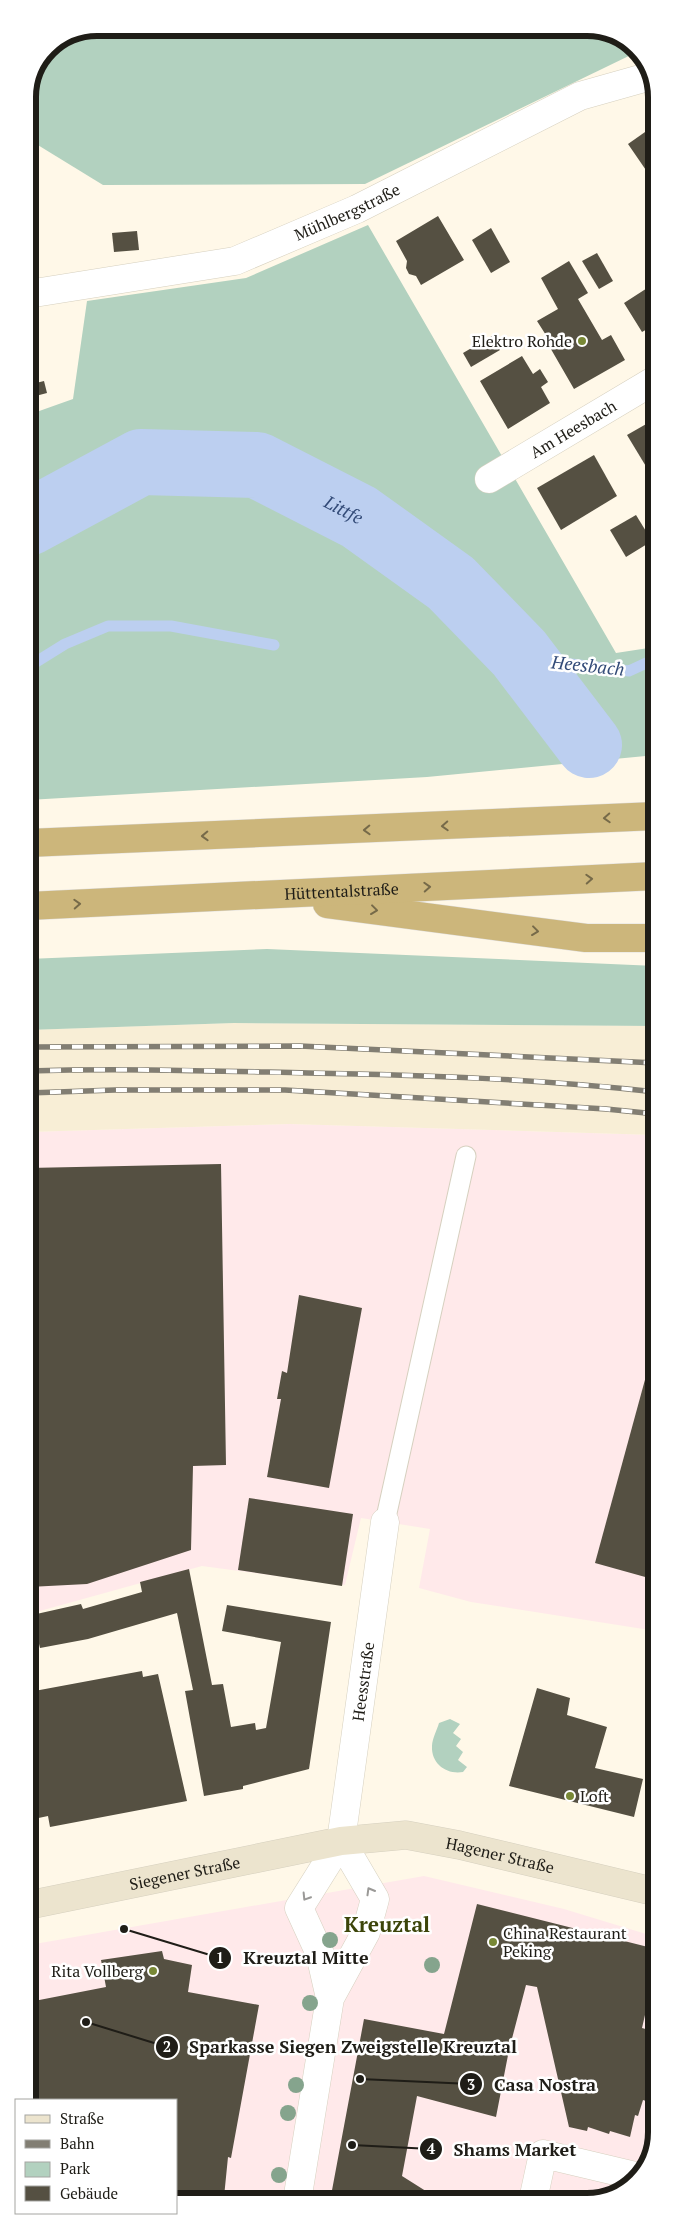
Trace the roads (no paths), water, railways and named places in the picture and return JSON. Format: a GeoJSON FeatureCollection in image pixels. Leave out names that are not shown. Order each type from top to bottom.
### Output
{"type":"FeatureCollection","features":[{"type":"Feature","properties":{"kind":"highway"},"geometry":{"type":"LineString","coordinates":[[36,843],[648,816]]}},
{"type":"Feature","properties":{"kind":"highway","name":"Hüttentalstraße"},"geometry":{"type":"LineString","coordinates":[[36,906],[648,876]]}},
{"type":"Feature","properties":{"kind":"highway"},"geometry":{"type":"LineString","coordinates":[[256,895],[586,938],[648,938]]}},
{"type":"Feature","properties":{"kind":"main road","name":"Hagener Straße"},"geometry":{"type":"LineString","coordinates":[[341,1840],[406,1835],[648,1890]]}},
{"type":"Feature","properties":{"kind":"main road","name":"Siegener Straße"},"geometry":{"type":"LineString","coordinates":[[36,1904],[341,1840]]}},
{"type":"Feature","properties":{"kind":"street","name":"Mühlbergstraße"},"geometry":{"type":"LineString","coordinates":[[36,293],[235,261],[357,209],[580,96],[644,78]]}},
{"type":"Feature","properties":{"kind":"street","name":"Am Heesbach"},"geometry":{"type":"LineString","coordinates":[[489,479],[648,384]]}},
{"type":"Feature","properties":{"kind":"street","name":"Heesstraße"},"geometry":{"type":"LineString","coordinates":[[341,1840],[385,1522]]}},
{"type":"Feature","properties":{"kind":"street"},"geometry":{"type":"LineString","coordinates":[[298,2193],[330,1998],[366,1932],[375,1899],[341,1840],[299,1908],[320,1954],[330,1998]]}},
{"type":"Feature","properties":{"kind":"street"},"geometry":{"type":"LineString","coordinates":[[535,2193],[543,2154],[630,2175]]}},
{"type":"Feature","properties":{"kind":"lane"},"geometry":{"type":"LineString","coordinates":[[385,1522],[466,1156]]}},
{"type":"Feature","properties":{"kind":"waterway","name":"Littfe"},"geometry":{"type":"LineString","coordinates":[[36,519],[141,462],[257,465],[359,517],[451,583],[519,653],[589,745]]}},
{"type":"Feature","properties":{"kind":"waterway"},"geometry":{"type":"LineString","coordinates":[[36,662],[65,644],[108,626],[171,626],[274,645]]}},
{"type":"Feature","properties":{"kind":"waterway","name":"Heesbach"},"geometry":{"type":"LineString","coordinates":[[519,653],[546,661],[629,671],[648,662]]}},
{"type":"Feature","properties":{"kind":"railway"},"geometry":{"type":"LineString","coordinates":[[36,1047],[300,1046],[648,1063]]}},
{"type":"Feature","properties":{"kind":"railway"},"geometry":{"type":"LineString","coordinates":[[36,1071],[168,1070],[395,1075],[482,1078],[648,1091]]}},
{"type":"Feature","properties":{"kind":"railway"},"geometry":{"type":"LineString","coordinates":[[36,1093],[115,1090],[285,1090],[606,1109],[648,1113]]}},
{"type":"Feature","properties":{"kind":"place","name":"Elektro Rohde"},"geometry":{"type":"Point","coordinates":[582,341]}},
{"type":"Feature","properties":{"kind":"place","name":"Loft"},"geometry":{"type":"Point","coordinates":[570,1796]}},
{"type":"Feature","properties":{"kind":"place","name":"Kreuztal Mitte"},"geometry":{"type":"Point","coordinates":[124,1929]}},
{"type":"Feature","properties":{"kind":"place","name":"China Restaurant Peking"},"geometry":{"type":"Point","coordinates":[493,1942]}},
{"type":"Feature","properties":{"kind":"place","name":"Rita Vollberg"},"geometry":{"type":"Point","coordinates":[153,1971]}},
{"type":"Feature","properties":{"kind":"place","name":"Sparkasse Siegen Zweigstelle Kreuztal"},"geometry":{"type":"Point","coordinates":[86,2022]}},
{"type":"Feature","properties":{"kind":"place","name":"Casa Nostra"},"geometry":{"type":"Point","coordinates":[360,2079]}},
{"type":"Feature","properties":{"kind":"place","name":"Shams Market"},"geometry":{"type":"Point","coordinates":[352,2145]}},
{"type":"Feature","properties":{"kind":"district","name":"Kreuztal"},"geometry":{"type":"Point","coordinates":[387,1924]}}]}
